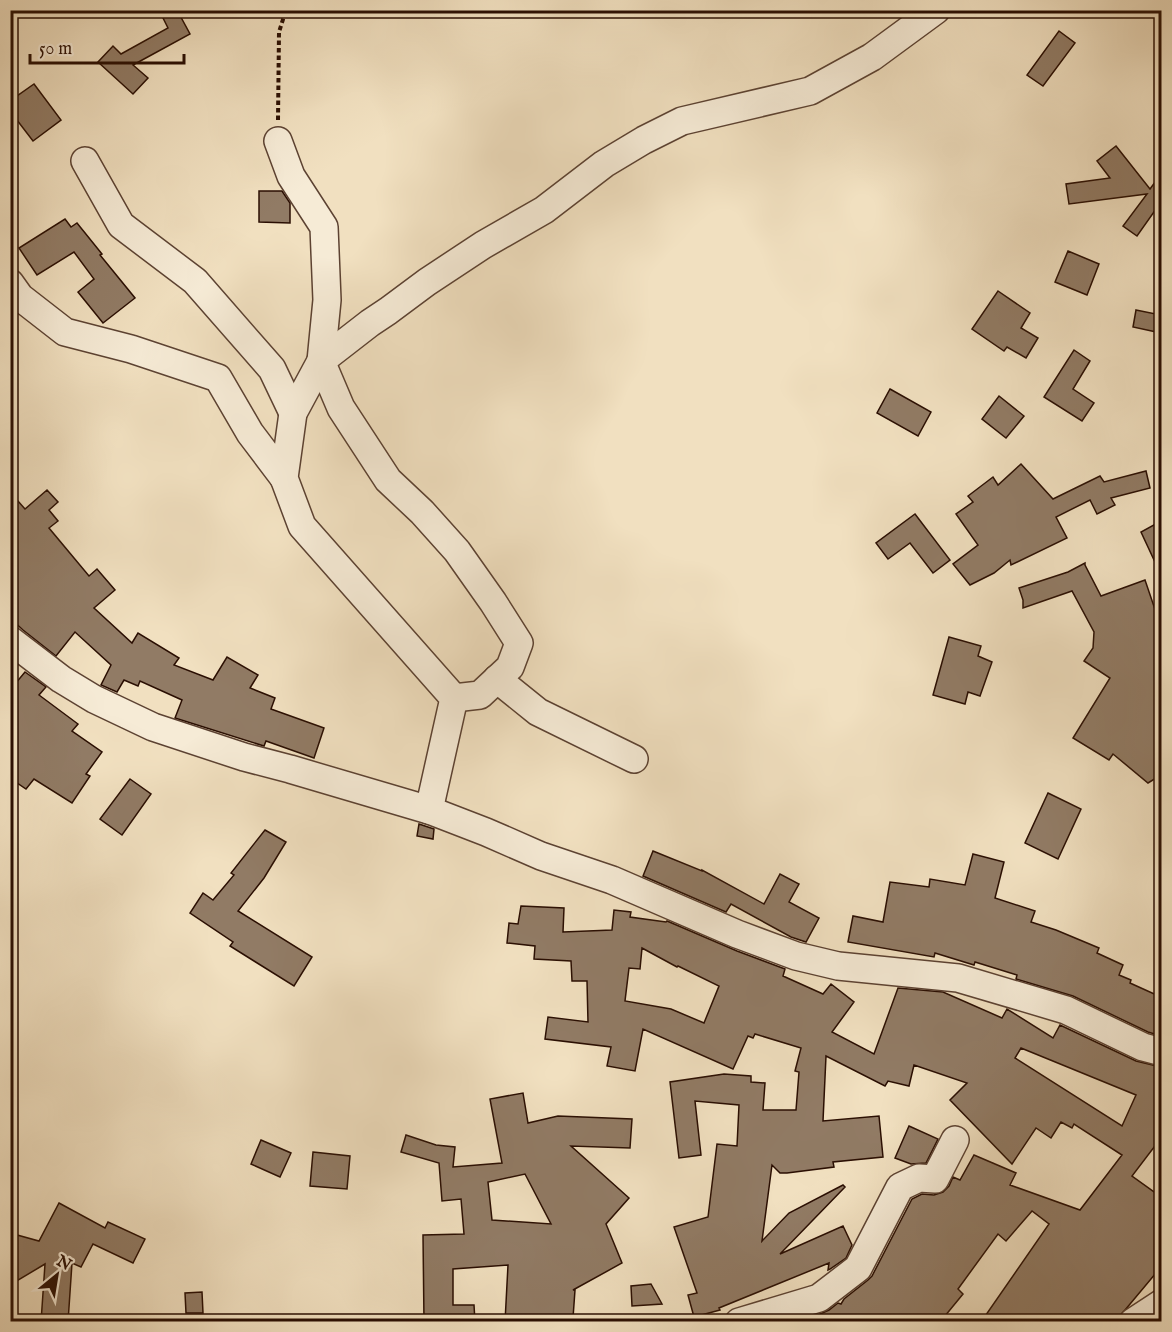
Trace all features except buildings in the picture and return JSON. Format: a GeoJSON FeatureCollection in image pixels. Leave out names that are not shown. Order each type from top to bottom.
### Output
{"type":"FeatureCollection","features":[{"type":"Feature","properties":{"kind":"street"},"geometry":{"type":"LineString","coordinates":[[321,361],[427,282],[483,245],[544,210],[604,164],[644,140],[682,121],[810,91],[872,57],[936,10]]}},
{"type":"Feature","properties":{"kind":"street"},"geometry":{"type":"LineString","coordinates":[[278,141],[291,176],[324,227],[327,300],[321,361],[293,413],[284,478]]}},
{"type":"Feature","properties":{"kind":"street"},"geometry":{"type":"LineString","coordinates":[[85,161],[121,225],[195,281],[272,369],[293,413]]}},
{"type":"Feature","properties":{"kind":"street"},"geometry":{"type":"LineString","coordinates":[[10,283],[20,297],[65,332],[131,349],[218,378],[250,433],[284,478],[302,526],[454,698]]}},
{"type":"Feature","properties":{"kind":"street"},"geometry":{"type":"LineString","coordinates":[[321,361],[341,408],[388,480],[422,512],[457,551],[519,643],[510,667],[480,695],[454,698]]}},
{"type":"Feature","properties":{"kind":"street"},"geometry":{"type":"LineString","coordinates":[[10,640],[61,679],[153,727],[244,758],[290,769],[429,810],[541,856],[612,880],[737,934],[796,956],[838,966],[958,978],[1066,1010],[1143,1047],[1161,1052]]}},
{"type":"Feature","properties":{"kind":"street"},"geometry":{"type":"LineString","coordinates":[[497,679],[538,712],[634,759]]}},
{"type":"Feature","properties":{"kind":"street"},"geometry":{"type":"LineString","coordinates":[[429,810],[454,698]]}},
{"type":"Feature","properties":{"kind":"street"},"geometry":{"type":"LineString","coordinates":[[739,1322],[819,1298],[858,1268],[900,1187],[919,1178],[935,1179],[955,1140]]}},
{"type":"Feature","properties":{"kind":"street"},"geometry":{"type":"LineString","coordinates":[[1133,1322],[1161,1303]]}},
{"type":"Feature","properties":{"kind":"path"},"geometry":{"type":"LineString","coordinates":[[278,141],[279,32],[286,10]]}}]}
